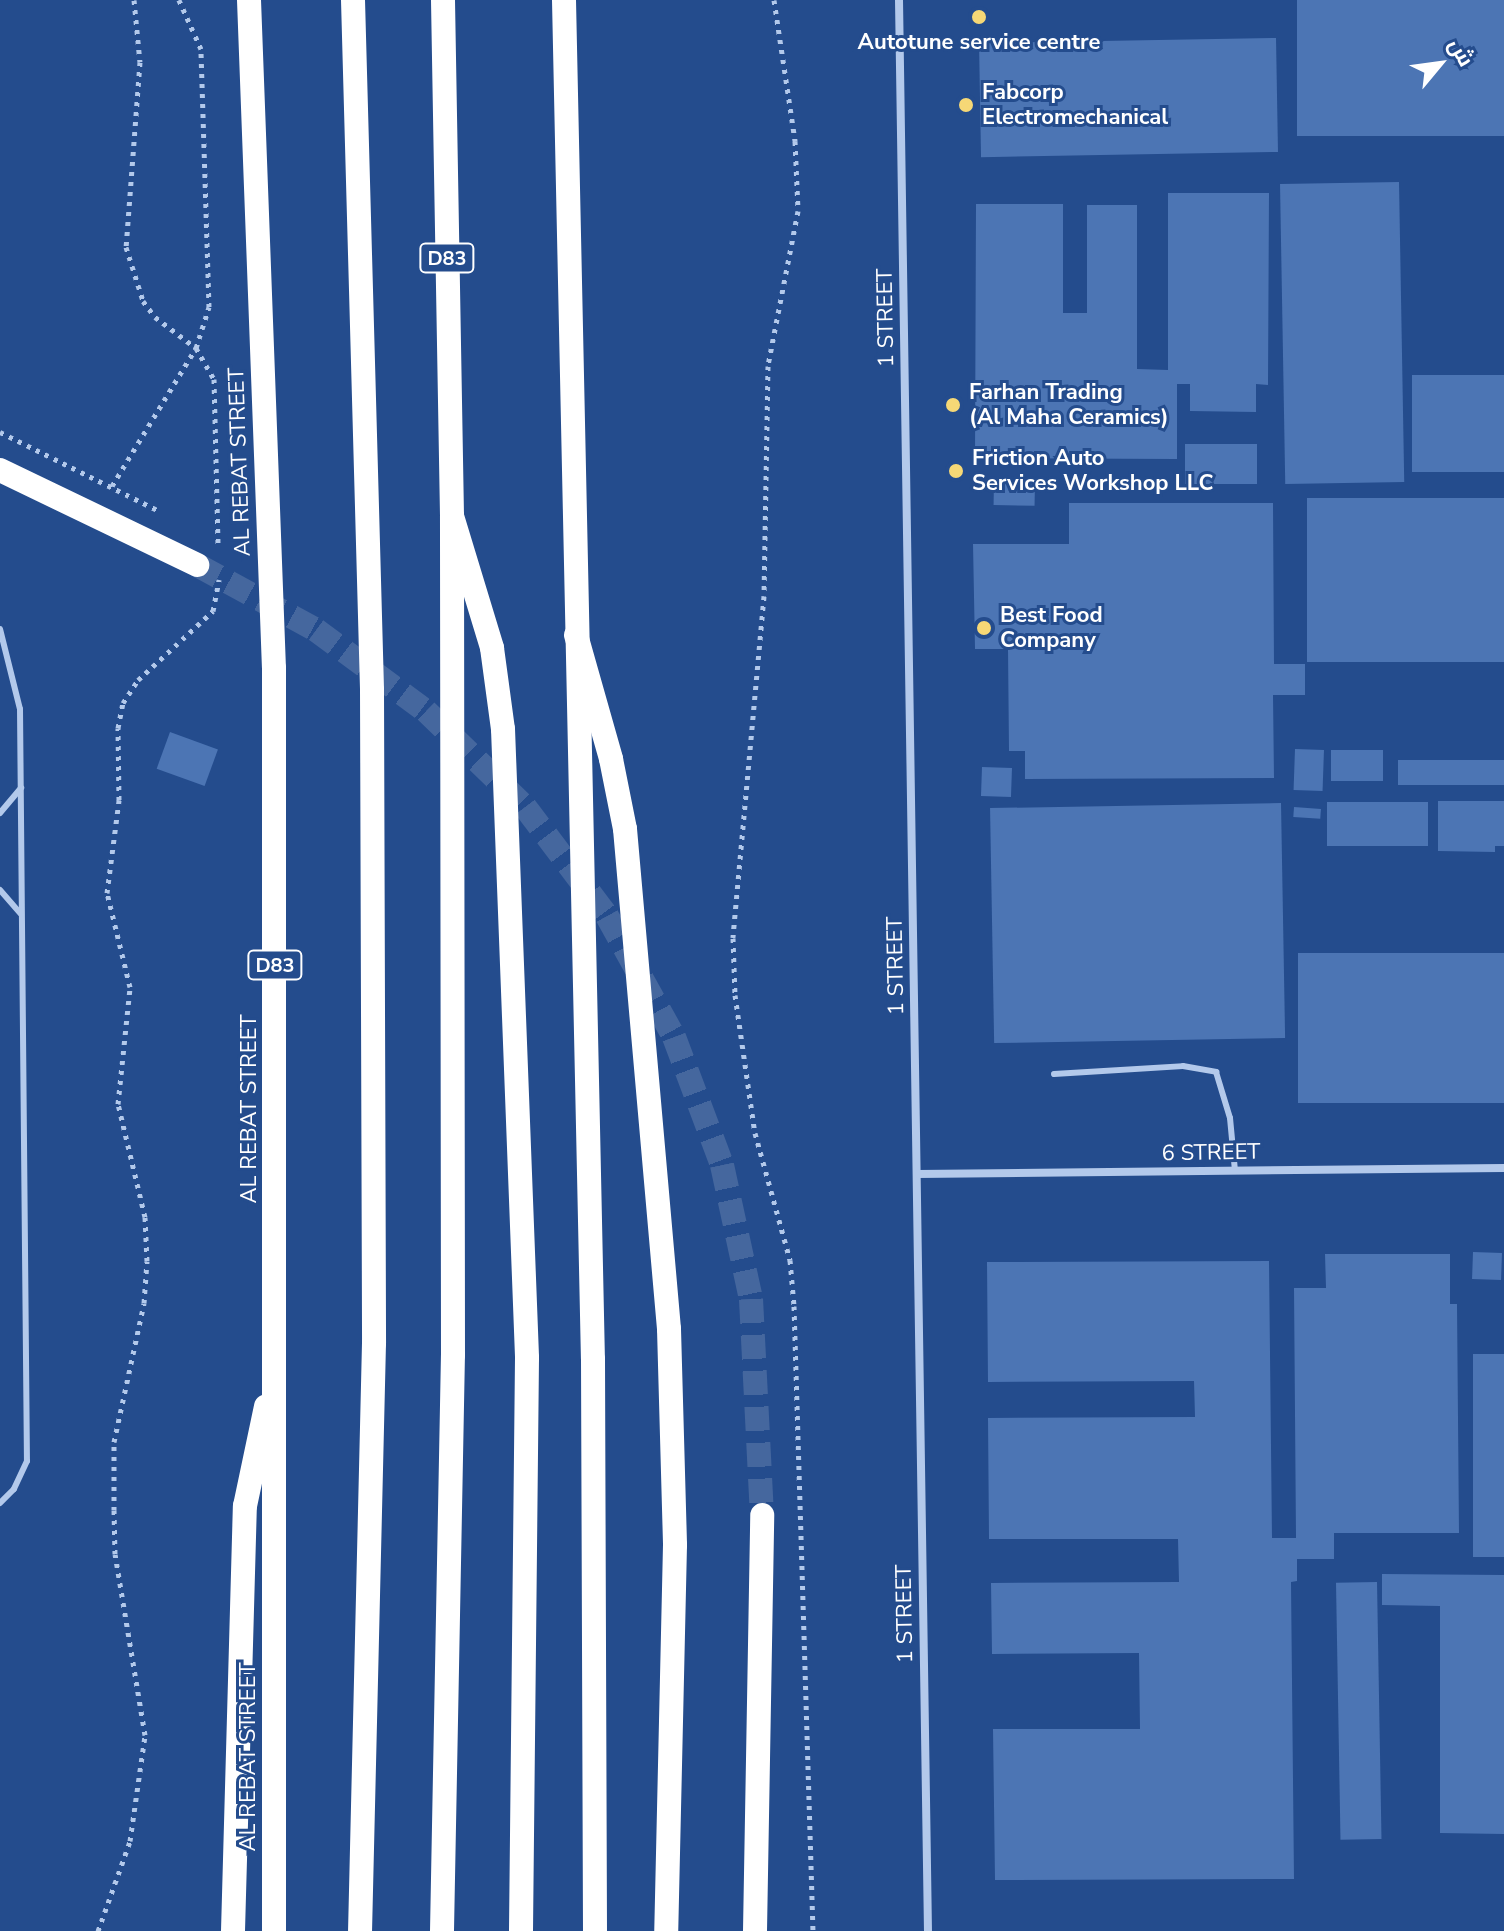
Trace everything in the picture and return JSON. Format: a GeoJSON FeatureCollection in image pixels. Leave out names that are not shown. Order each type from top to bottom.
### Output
{"type":"FeatureCollection","features":[{"type":"Feature","properties":{"kind":"highway","name":"AL REBAT STREET"},"geometry":{"type":"LineString","coordinates":[[249,0],[274,668],[274,1931]]}},
{"type":"Feature","properties":{"kind":"highway"},"geometry":{"type":"LineString","coordinates":[[353,0],[373,706],[374,1343],[360,1931]]}},
{"type":"Feature","properties":{"kind":"highway","name":"D83"},"geometry":{"type":"LineString","coordinates":[[442,1931],[453,1355],[452,516],[443,0]]}},
{"type":"Feature","properties":{"kind":"highway"},"geometry":{"type":"LineString","coordinates":[[564,0],[593,1330],[595,1931]]}},
{"type":"Feature","properties":{"kind":"highway"},"geometry":{"type":"LineString","coordinates":[[0,470],[211,563]]}},
{"type":"Feature","properties":{"kind":"highway"},"geometry":{"type":"LineString","coordinates":[[452,516],[492,648],[503,729],[527,1358],[521,1931]]}},
{"type":"Feature","properties":{"kind":"highway"},"geometry":{"type":"LineString","coordinates":[[576,635],[611,759],[625,829],[669,1329],[675,1545],[666,1931]]}},
{"type":"Feature","properties":{"kind":"highway"},"geometry":{"type":"LineString","coordinates":[[233,1931],[245,1506],[275,1369]]}},
{"type":"Feature","properties":{"kind":"highway"},"geometry":{"type":"LineString","coordinates":[[755,1931],[762,1515]]}},
{"type":"Feature","properties":{"kind":"street","name":"1 STREET"},"geometry":{"type":"LineString","coordinates":[[899,0],[928,1931]]}},
{"type":"Feature","properties":{"kind":"street","name":"6 STREET"},"geometry":{"type":"LineString","coordinates":[[917,1174],[1504,1168]]}},
{"type":"Feature","properties":{"kind":"lane"},"geometry":{"type":"LineString","coordinates":[[0,629],[16,679],[21,788],[27,1461],[14,1489],[0,1503]]}},
{"type":"Feature","properties":{"kind":"lane"},"geometry":{"type":"LineString","coordinates":[[0,813],[21,788]]}},
{"type":"Feature","properties":{"kind":"lane"},"geometry":{"type":"LineString","coordinates":[[0,890],[22,916]]}},
{"type":"Feature","properties":{"kind":"lane"},"geometry":{"type":"LineString","coordinates":[[1054,1074],[1183,1066],[1216,1072],[1230,1118],[1235,1171]]}},
{"type":"Feature","properties":{"kind":"path"},"geometry":{"type":"LineString","coordinates":[[98,1931],[130,1841],[141,1790],[145,1735],[115,1554],[114,1442],[144,1303],[147,1261],[145,1217],[118,1104],[130,987],[107,893],[119,800],[118,728],[123,703],[138,680],[213,611],[220,594],[211,563],[218,544],[214,379],[196,348],[155,317],[143,301],[126,247],[140,62],[134,0]]}},
{"type":"Feature","properties":{"kind":"path"},"geometry":{"type":"LineString","coordinates":[[112,486],[196,348],[210,295],[201,49],[179,0]]}},
{"type":"Feature","properties":{"kind":"path"},"geometry":{"type":"LineString","coordinates":[[774,0],[795,141],[798,211],[768,366],[764,596],[733,938],[735,995],[755,1133],[784,1237],[794,1306],[813,1931]]}},
{"type":"Feature","properties":{"kind":"path"},"geometry":{"type":"LineString","coordinates":[[0,432],[165,515]]}},
{"type":"Feature","properties":{"kind":"path"},"geometry":{"type":"LineString","coordinates":[[204,536],[218,544]]}},
{"type":"Feature","properties":{"kind":"building"},"geometry":{"type":"Polygon","coordinates":[[[1297,0],[1504,0],[1504,136],[1297,136],[1297,0]]]}},
{"type":"Feature","properties":{"kind":"building"},"geometry":{"type":"Polygon","coordinates":[[[1276,38],[1278,152],[981,157],[979,43],[1276,38]]]}},
{"type":"Feature","properties":{"kind":"building"},"geometry":{"type":"Polygon","coordinates":[[[1399,182],[1404,482],[1285,484],[1280,184],[1399,182]]]}},
{"type":"Feature","properties":{"kind":"building"},"geometry":{"type":"Polygon","coordinates":[[[1168,193],[1269,193],[1268,385],[1256,384],[1256,412],[1190,411],[1190,384],[1177,384],[1177,459],[975,458],[976,204],[1063,204],[1063,313],[1087,313],[1087,205],[1137,205],[1137,369],[1168,370],[1168,193]]]}},
{"type":"Feature","properties":{"kind":"building"},"geometry":{"type":"Polygon","coordinates":[[[1412,375],[1504,375],[1504,472],[1412,472],[1412,375]]]}},
{"type":"Feature","properties":{"kind":"building"},"geometry":{"type":"Polygon","coordinates":[[[1185,444],[1257,444],[1257,484],[1185,484],[1185,444]]]}},
{"type":"Feature","properties":{"kind":"building"},"geometry":{"type":"Polygon","coordinates":[[[994,480],[1035,481],[1035,506],[994,505],[994,480]]]}},
{"type":"Feature","properties":{"kind":"building"},"geometry":{"type":"Polygon","coordinates":[[[1307,498],[1504,498],[1504,662],[1307,662],[1307,498]]]}},
{"type":"Feature","properties":{"kind":"building"},"geometry":{"type":"Polygon","coordinates":[[[1069,503],[1273,503],[1274,664],[1305,664],[1305,695],[1273,695],[1274,778],[1025,779],[1025,751],[1009,751],[1008,649],[975,649],[973,544],[1069,544],[1069,503]]]}},
{"type":"Feature","properties":{"kind":"building"},"geometry":{"type":"Polygon","coordinates":[[[170,732],[218,749],[205,786],[157,769],[170,732]]]}},
{"type":"Feature","properties":{"kind":"building"},"geometry":{"type":"Polygon","coordinates":[[[1295,749],[1324,750],[1323,791],[1294,790],[1295,749]]]}},
{"type":"Feature","properties":{"kind":"building"},"geometry":{"type":"Polygon","coordinates":[[[1331,750],[1383,750],[1383,781],[1331,781],[1331,750]]]}},
{"type":"Feature","properties":{"kind":"building"},"geometry":{"type":"Polygon","coordinates":[[[1398,760],[1504,760],[1504,785],[1398,785],[1398,760]]]}},
{"type":"Feature","properties":{"kind":"building"},"geometry":{"type":"Polygon","coordinates":[[[982,767],[1012,768],[1011,797],[981,796],[982,767]]]}},
{"type":"Feature","properties":{"kind":"building"},"geometry":{"type":"Polygon","coordinates":[[[1438,801],[1504,801],[1504,846],[1495,846],[1495,852],[1438,851],[1438,801]]]}},
{"type":"Feature","properties":{"kind":"building"},"geometry":{"type":"Polygon","coordinates":[[[1327,802],[1428,802],[1428,846],[1327,846],[1327,802]]]}},
{"type":"Feature","properties":{"kind":"building"},"geometry":{"type":"Polygon","coordinates":[[[1281,803],[1285,1038],[994,1043],[990,808],[1281,803]]]}},
{"type":"Feature","properties":{"kind":"building"},"geometry":{"type":"Polygon","coordinates":[[[1294,807],[1321,809],[1320,819],[1293,817],[1294,807]]]}},
{"type":"Feature","properties":{"kind":"building"},"geometry":{"type":"Polygon","coordinates":[[[1298,953],[1504,953],[1504,1103],[1298,1103],[1298,953]]]}},
{"type":"Feature","properties":{"kind":"building"},"geometry":{"type":"Polygon","coordinates":[[[1473,1252],[1502,1253],[1501,1280],[1472,1279],[1473,1252]]]}},
{"type":"Feature","properties":{"kind":"building"},"geometry":{"type":"Polygon","coordinates":[[[1325,1254],[1450,1254],[1450,1304],[1457,1304],[1459,1533],[1334,1533],[1334,1559],[1297,1559],[1297,1581],[1291,1582],[1294,1879],[995,1880],[993,1729],[1140,1729],[1139,1653],[992,1654],[991,1583],[1179,1582],[1178,1539],[989,1539],[988,1418],[1195,1417],[1194,1381],[988,1382],[987,1262],[1269,1261],[1272,1538],[1296,1538],[1294,1288],[1326,1288],[1325,1254]]]}},
{"type":"Feature","properties":{"kind":"building"},"geometry":{"type":"Polygon","coordinates":[[[1473,1354],[1504,1354],[1504,1557],[1473,1557],[1473,1354]]]}},
{"type":"Feature","properties":{"kind":"building"},"geometry":{"type":"Polygon","coordinates":[[[1382,1574],[1504,1575],[1504,1834],[1440,1833],[1440,1606],[1382,1605],[1382,1574]]]}},
{"type":"Feature","properties":{"kind":"building"},"geometry":{"type":"Polygon","coordinates":[[[1377,1582],[1381,1839],[1340,1840],[1336,1583],[1377,1582]]]}},
{"type":"Feature","properties":{"kind":"tunnel"},"geometry":{"type":"LineString","coordinates":[[197,565],[316,630],[426,711],[525,807],[607,916],[674,1037],[722,1165],[751,1299],[762,1515]]}},
{"type":"Feature","properties":{"kind":"place","name":"Autotune service centre"},"geometry":{"type":"Point","coordinates":[979,17]}},
{"type":"Feature","properties":{"kind":"place","name":"Fabcorp Electromechanical"},"geometry":{"type":"Point","coordinates":[966,105]}},
{"type":"Feature","properties":{"kind":"place","name":"Farhan Trading (Al Maha Ceramics)"},"geometry":{"type":"Point","coordinates":[953,405]}},
{"type":"Feature","properties":{"kind":"place","name":"Friction Auto Services Workshop LLC"},"geometry":{"type":"Point","coordinates":[956,471]}},
{"type":"Feature","properties":{"kind":"place","name":"Best Food Company"},"geometry":{"type":"Point","coordinates":[984,628]}}]}
